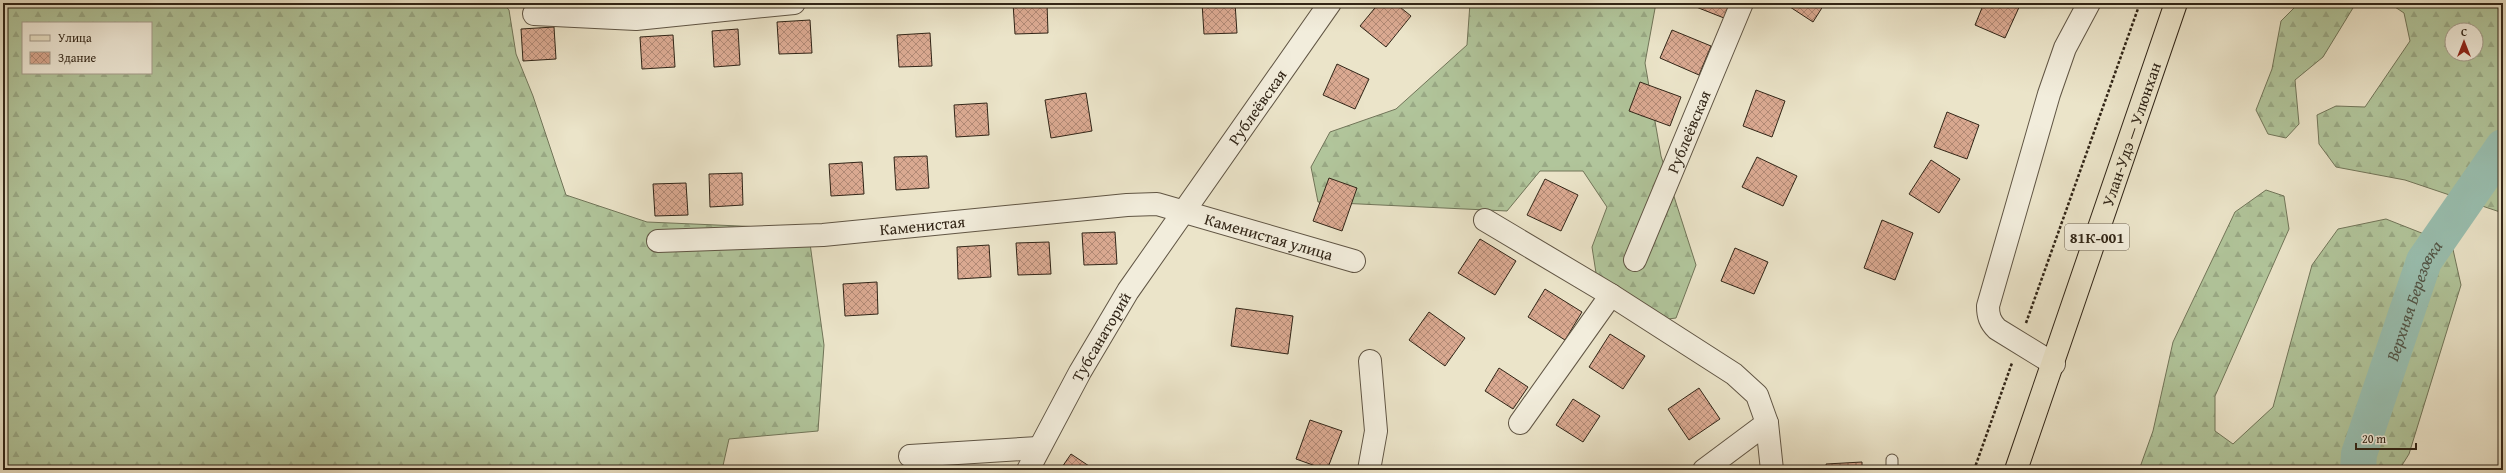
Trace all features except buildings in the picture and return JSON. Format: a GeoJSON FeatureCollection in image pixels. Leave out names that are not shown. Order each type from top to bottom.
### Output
{"type":"FeatureCollection","features":[{"type":"Feature","properties":{"kind":"main road","name":"Улан-Удэ — Улюнхан"},"geometry":{"type":"LineString","coordinates":[[2016,470],[2054,364],[2176,3]]}},
{"type":"Feature","properties":{"kind":"street"},"geometry":{"type":"LineString","coordinates":[[534,14],[636,19],[794,3]]}},
{"type":"Feature","properties":{"kind":"street","name":"Рублеёвская"},"geometry":{"type":"LineString","coordinates":[[1185,210],[1330,3]]}},
{"type":"Feature","properties":{"kind":"street","name":"Рублеёвская"},"geometry":{"type":"LineString","coordinates":[[1635,260],[1742,3]]}},
{"type":"Feature","properties":{"kind":"street"},"geometry":{"type":"LineString","coordinates":[[2054,364],[2019,343],[1991,323],[1988,315],[1988,306],[2049,94],[2065,48],[2089,3]]}},
{"type":"Feature","properties":{"kind":"street","name":"Каменистая"},"geometry":{"type":"LineString","coordinates":[[658,241],[823,235],[1127,205],[1157,204],[1185,210]]}},
{"type":"Feature","properties":{"kind":"street","name":"Каменистая улица"},"geometry":{"type":"LineString","coordinates":[[1185,210],[1354,261]]}},
{"type":"Feature","properties":{"kind":"street","name":"Тубсанаторий"},"geometry":{"type":"LineString","coordinates":[[1028,470],[1038,448],[1128,291],[1185,210]]}},
{"type":"Feature","properties":{"kind":"street"},"geometry":{"type":"LineString","coordinates":[[1485,220],[1611,295],[1734,374],[1757,394],[1767,423],[1772,470]]}},
{"type":"Feature","properties":{"kind":"street"},"geometry":{"type":"LineString","coordinates":[[1520,423],[1611,295]]}},
{"type":"Feature","properties":{"kind":"street"},"geometry":{"type":"LineString","coordinates":[[1369,470],[1376,431],[1370,361]]}},
{"type":"Feature","properties":{"kind":"street"},"geometry":{"type":"LineString","coordinates":[[1704,470],[1767,423]]}},
{"type":"Feature","properties":{"kind":"street"},"geometry":{"type":"LineString","coordinates":[[910,456],[1038,448]]}},
{"type":"Feature","properties":{"kind":"path"},"geometry":{"type":"LineString","coordinates":[[1974,470],[2140,3]]}},
{"type":"Feature","properties":{"kind":"green space"},"geometry":{"type":"Polygon","coordinates":[[[3,3],[503,3],[509,10],[516,54],[533,96],[566,195],[647,222],[808,229],[824,345],[818,431],[729,439],[722,470],[3,470],[3,3]]]}},
{"type":"Feature","properties":{"kind":"green space"},"geometry":{"type":"Polygon","coordinates":[[[1470,3],[1656,3],[1645,63],[1661,156],[1696,265],[1676,318],[1645,322],[1600,299],[1592,247],[1607,207],[1583,171],[1540,171],[1507,211],[1318,202],[1311,167],[1330,132],[1396,109],[1467,45],[1470,3]]]}},
{"type":"Feature","properties":{"kind":"green space"},"geometry":{"type":"Polygon","coordinates":[[[2299,3],[2356,3],[2323,57],[2295,80],[2299,124],[2286,138],[2268,134],[2256,110],[2272,69],[2281,21],[2299,3]]]}},
{"type":"Feature","properties":{"kind":"green space"},"geometry":{"type":"Polygon","coordinates":[[[2389,3],[2503,3],[2503,213],[2405,180],[2336,167],[2319,144],[2317,115],[2336,106],[2365,107],[2410,41],[2404,13],[2389,3]]]}},
{"type":"Feature","properties":{"kind":"green space"},"geometry":{"type":"Polygon","coordinates":[[[2266,190],[2284,196],[2289,229],[2215,396],[2215,431],[2233,444],[2273,407],[2312,265],[2338,229],[2386,219],[2452,245],[2461,285],[2409,454],[2399,470],[2139,470],[2153,431],[2173,342],[2235,212],[2266,190]]]}},
{"type":"Feature","properties":{"kind":"waterway","name":"Верхняя Березовка"},"geometry":{"type":"LineString","coordinates":[[2358,470],[2359,454],[2424,261],[2503,147]]}}]}
